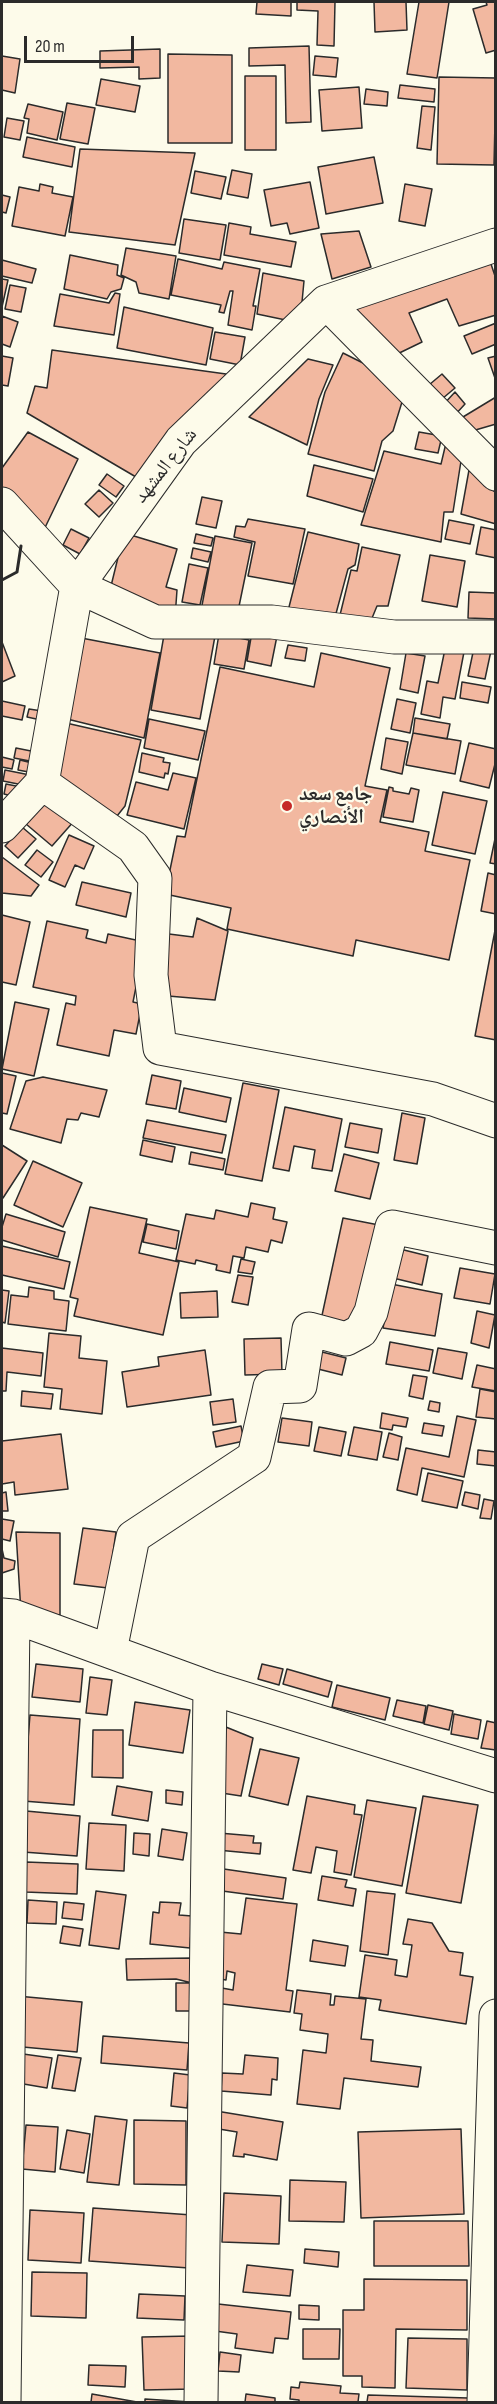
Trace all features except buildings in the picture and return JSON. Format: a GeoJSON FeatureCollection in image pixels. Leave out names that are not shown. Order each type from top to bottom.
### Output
{"type":"FeatureCollection","features":[{"type":"Feature","properties":{"kind":"street","name":"شارع المشهد"},"geometry":{"type":"LineString","coordinates":[[42,783],[77,586],[181,441],[326,302],[495,245]]}},
{"type":"Feature","properties":{"kind":"street"},"geometry":{"type":"LineString","coordinates":[[326,302],[495,474]]}},
{"type":"Feature","properties":{"kind":"street"},"geometry":{"type":"LineString","coordinates":[[2,504],[77,586],[155,622],[272,622],[394,637],[495,637]]}},
{"type":"Feature","properties":{"kind":"street"},"geometry":{"type":"LineString","coordinates":[[2,826],[42,783],[133,847],[155,878],[151,975],[160,1048],[433,1099],[495,1121]]}},
{"type":"Feature","properties":{"kind":"street"},"geometry":{"type":"LineString","coordinates":[[110,1651],[133,1538],[254,1457],[270,1387],[300,1386],[309,1329],[346,1339],[361,1331],[371,1312],[392,1227],[495,1248]]}},
{"type":"Feature","properties":{"kind":"street"},"geometry":{"type":"LineString","coordinates":[[4,2403],[7,1615],[210,1688],[495,1776]]}},
{"type":"Feature","properties":{"kind":"street"},"geometry":{"type":"LineString","coordinates":[[201,2403],[210,1688]]}},
{"type":"Feature","properties":{"kind":"street"},"geometry":{"type":"LineString","coordinates":[[484,2403],[495,2016]]}},
{"type":"Feature","properties":{"kind":"wall"},"geometry":{"type":"LineString","coordinates":[[2,580],[17,572],[21,546]]}},
{"type":"Feature","properties":{"kind":"place","name":"جامع سعد الأنصاري"},"geometry":{"type":"Point","coordinates":[287,806]}}]}
